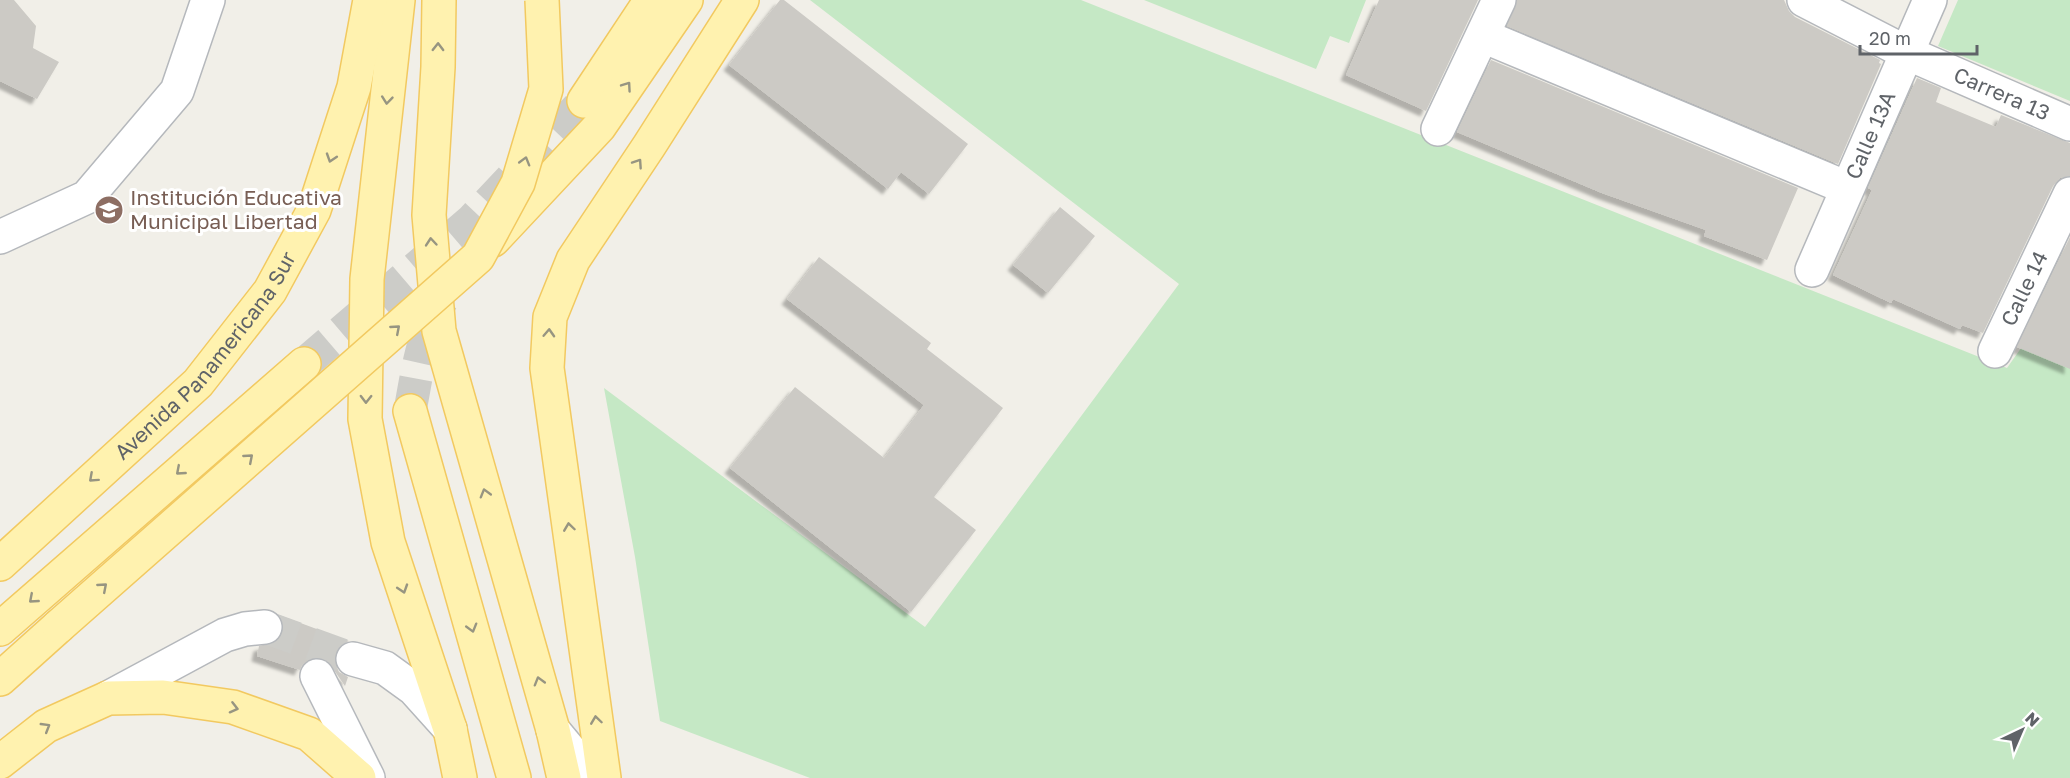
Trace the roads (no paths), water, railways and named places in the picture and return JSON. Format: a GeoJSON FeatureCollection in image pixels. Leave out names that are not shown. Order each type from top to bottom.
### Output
{"type":"FeatureCollection","features":[{"type":"Feature","properties":{"kind":"main road","name":"Avenida Panamericana Sur"},"geometry":{"type":"LineString","coordinates":[[0,564],[198,383],[270,291],[314,210],[354,87],[370,0]]}},
{"type":"Feature","properties":{"kind":"main road"},"geometry":{"type":"LineString","coordinates":[[398,0],[367,279],[365,419],[388,542],[450,729],[460,778]]}},
{"type":"Feature","properties":{"kind":"main road"},"geometry":{"type":"LineString","coordinates":[[439,0],[438,67],[429,215],[440,331],[553,730],[564,778]]}},
{"type":"Feature","properties":{"kind":"main road"},"geometry":{"type":"LineString","coordinates":[[478,257],[518,183],[546,89],[542,0]]}},
{"type":"Feature","properties":{"kind":"main road"},"geometry":{"type":"LineString","coordinates":[[584,101],[651,0]]}},
{"type":"Feature","properties":{"kind":"main road"},"geometry":{"type":"LineString","coordinates":[[0,679],[478,257],[599,127],[686,0]]}},
{"type":"Feature","properties":{"kind":"main road"},"geometry":{"type":"LineString","coordinates":[[604,778],[547,368],[550,317],[573,260],[650,146],[742,0]]}},
{"type":"Feature","properties":{"kind":"main road"},"geometry":{"type":"LineString","coordinates":[[0,629],[304,364]]}},
{"type":"Feature","properties":{"kind":"main road"},"geometry":{"type":"LineString","coordinates":[[410,411],[514,778]]}},
{"type":"Feature","properties":{"kind":"main road"},"geometry":{"type":"LineString","coordinates":[[0,762],[46,726],[108,698],[163,697],[234,707],[309,734],[359,778]]}},
{"type":"Feature","properties":{"kind":"street"},"geometry":{"type":"LineString","coordinates":[[0,237],[87,197],[177,91],[208,0]]}},
{"type":"Feature","properties":{"kind":"street"},"geometry":{"type":"LineString","coordinates":[[1438,129],[1499,0]]}},
{"type":"Feature","properties":{"kind":"street","name":"Carrera 13"},"geometry":{"type":"LineString","coordinates":[[1804,0],[1907,53],[2070,124]]}},
{"type":"Feature","properties":{"kind":"street","name":"Calle 13A"},"geometry":{"type":"LineString","coordinates":[[1812,270],[1930,0]]}},
{"type":"Feature","properties":{"kind":"street"},"geometry":{"type":"LineString","coordinates":[[1483,36],[1847,188]]}},
{"type":"Feature","properties":{"kind":"street","name":"Calle 14"},"geometry":{"type":"LineString","coordinates":[[1995,351],[2070,194]]}},
{"type":"Feature","properties":{"kind":"street"},"geometry":{"type":"LineString","coordinates":[[108,698],[225,635],[245,629],[265,627]]}},
{"type":"Feature","properties":{"kind":"street"},"geometry":{"type":"LineString","coordinates":[[353,658],[385,668],[414,689],[450,729]]}},
{"type":"Feature","properties":{"kind":"street"},"geometry":{"type":"LineString","coordinates":[[317,676],[368,778]]}},
{"type":"Feature","properties":{"kind":"street"},"geometry":{"type":"LineString","coordinates":[[553,730],[593,778]]}},
{"type":"Feature","properties":{"kind":"tunnel"},"geometry":{"type":"LineString","coordinates":[[304,364],[472,220],[584,101]]}},
{"type":"Feature","properties":{"kind":"tunnel"},"geometry":{"type":"LineString","coordinates":[[410,411],[425,340],[442,300]]}},
{"type":"Feature","properties":{"kind":"tunnel"},"geometry":{"type":"LineString","coordinates":[[265,627],[353,659]]}},
{"type":"Feature","properties":{"kind":"place","name":"Institución Educativa Municipal Libertad"},"geometry":{"type":"Point","coordinates":[109,210]}}]}
